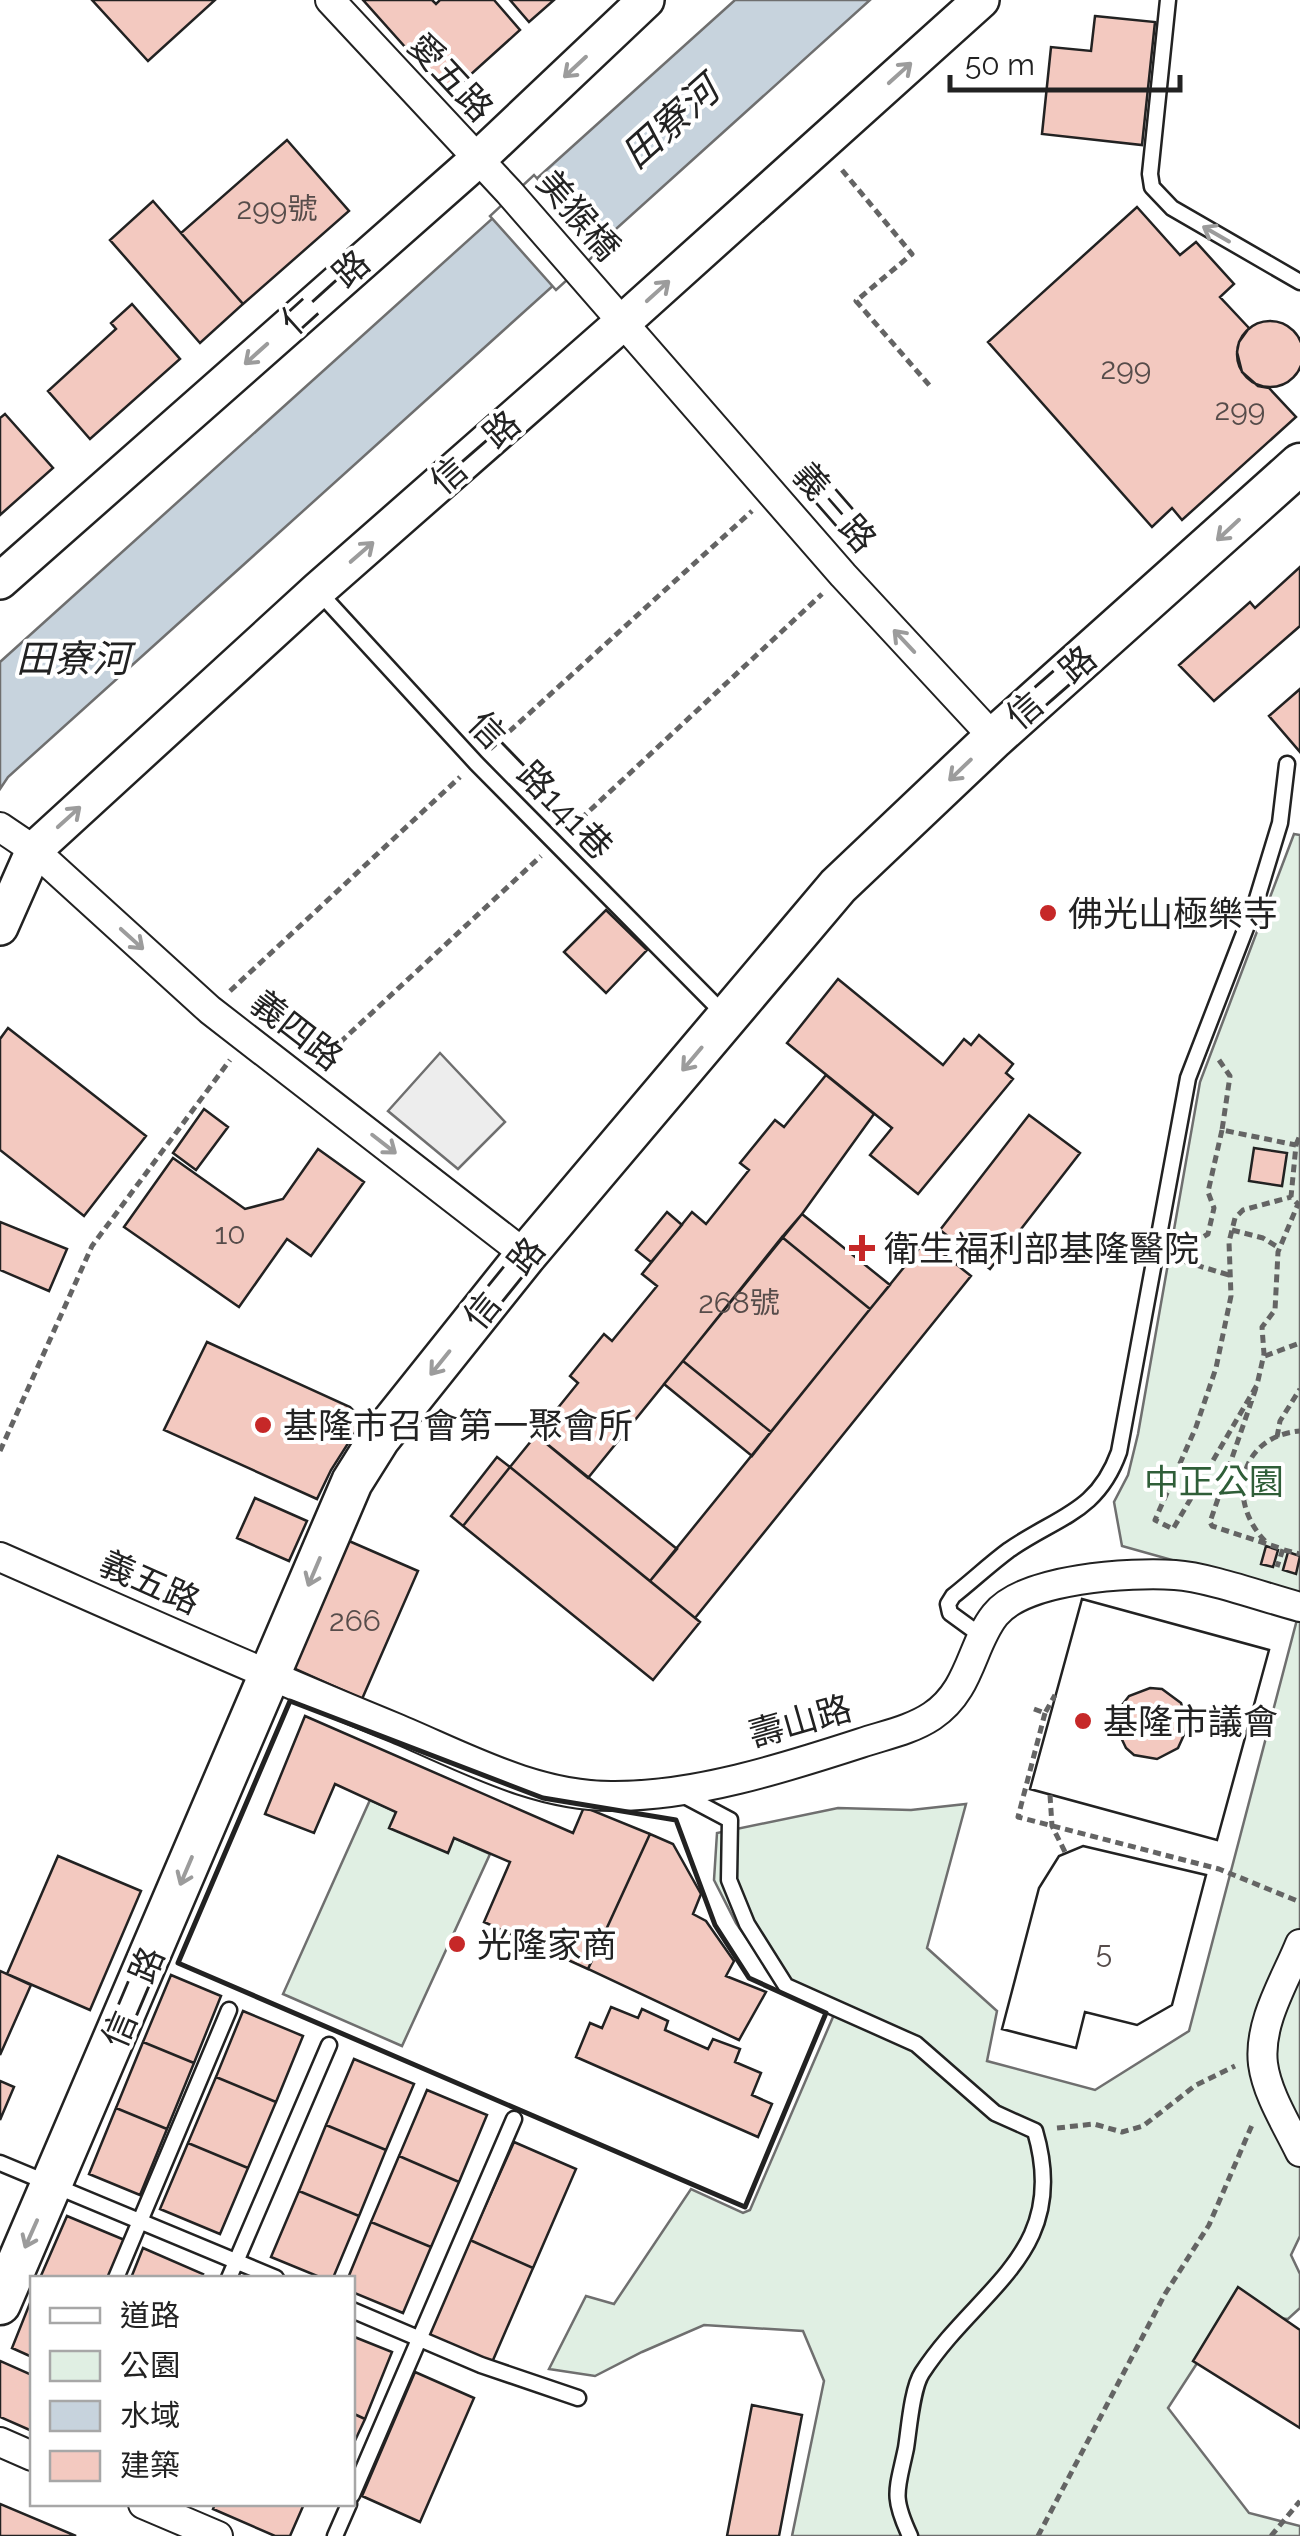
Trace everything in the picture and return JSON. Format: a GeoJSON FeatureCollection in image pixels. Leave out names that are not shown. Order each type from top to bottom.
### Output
{"type":"FeatureCollection","features":[{"type":"Feature","properties":{"kind":"main road","name":"信二路"},"geometry":{"type":"LineString","coordinates":[[0,2304],[352,1482],[379,1440],[526,1255],[838,886],[994,738],[1300,464]]}},
{"type":"Feature","properties":{"kind":"street","name":"愛五路"},"geometry":{"type":"LineString","coordinates":[[330,0],[477,160]]}},
{"type":"Feature","properties":{"kind":"street","name":"仁一路"},"geometry":{"type":"LineString","coordinates":[[0,581],[477,160],[646,0]]}},
{"type":"Feature","properties":{"kind":"street","name":"信一路"},"geometry":{"type":"LineString","coordinates":[[0,927],[34,850],[318,590],[982,0]]}},
{"type":"Feature","properties":{"kind":"street","name":"美猴橋"},"geometry":{"type":"LineString","coordinates":[[477,160],[624,322]]}},
{"type":"Feature","properties":{"kind":"street","name":"義三路"},"geometry":{"type":"LineString","coordinates":[[624,322],[843,575],[994,738]]}},
{"type":"Feature","properties":{"kind":"street","name":"義四路"},"geometry":{"type":"LineString","coordinates":[[0,827],[34,850],[210,1010],[526,1255]]}},
{"type":"Feature","properties":{"kind":"street","name":"義五路"},"geometry":{"type":"LineString","coordinates":[[0,1556],[269,1676]]}},
{"type":"Feature","properties":{"kind":"street","name":"壽山路"},"geometry":{"type":"LineString","coordinates":[[269,1676],[543,1789],[609,1796],[676,1792],[792,1766],[911,1727],[934,1714],[952,1697],[974,1662],[995,1614],[1014,1599],[1085,1578],[1178,1575],[1300,1607]]}},
{"type":"Feature","properties":{"kind":"street"},"geometry":{"type":"LineString","coordinates":[[1300,1944],[1266,2024],[1266,2076],[1300,2152]]}},
{"type":"Feature","properties":{"kind":"street"},"geometry":{"type":"LineString","coordinates":[[0,2442],[30,2455]]}},
{"type":"Feature","properties":{"kind":"street"},"geometry":{"type":"LineString","coordinates":[[148,2506],[218,2536]]}},
{"type":"Feature","properties":{"kind":"lane"},"geometry":{"type":"LineString","coordinates":[[1168,0],[1150,174],[1152,187],[1172,208],[1300,282]]}},
{"type":"Feature","properties":{"kind":"lane","name":"信一路141巷"},"geometry":{"type":"LineString","coordinates":[[318,590],[476,762],[727,1017]]}},
{"type":"Feature","properties":{"kind":"lane"},"geometry":{"type":"LineString","coordinates":[[983,1638],[950,1612],[948,1604],[953,1596],[1010,1550],[1087,1503],[1112,1470],[1125,1426],[1188,1078],[1256,902],[1280,822],[1286,764]]}},
{"type":"Feature","properties":{"kind":"lane"},"geometry":{"type":"LineString","coordinates":[[676,1792],[730,1820],[729,1880],[746,1924],[786,1986],[916,2044],[994,2114],[1034,2131],[1043,2160],[1044,2194],[1033,2231],[1010,2274],[919,2376],[895,2503],[910,2536]]}},
{"type":"Feature","properties":{"kind":"lane"},"geometry":{"type":"LineString","coordinates":[[117,2276],[229,2010]]}},
{"type":"Feature","properties":{"kind":"lane"},"geometry":{"type":"LineString","coordinates":[[229,2276],[329,2045]]}},
{"type":"Feature","properties":{"kind":"lane"},"geometry":{"type":"LineString","coordinates":[[355,2488],[514,2119]]}},
{"type":"Feature","properties":{"kind":"lane"},"geometry":{"type":"LineString","coordinates":[[0,2164],[271,2276]]}},
{"type":"Feature","properties":{"kind":"lane"},"geometry":{"type":"LineString","coordinates":[[355,2311],[481,2365],[578,2398]]}},
{"type":"Feature","properties":{"kind":"lane"},"geometry":{"type":"LineString","coordinates":[[335,2536],[348,2506]]}},
{"type":"Feature","properties":{"kind":"path"},"geometry":{"type":"LineString","coordinates":[[821,144],[912,254],[856,301],[930,386]]}},
{"type":"Feature","properties":{"kind":"path"},"geometry":{"type":"LineString","coordinates":[[0,1452],[92,1246],[246,1038]]}},
{"type":"Feature","properties":{"kind":"path"},"geometry":{"type":"LineString","coordinates":[[1204,1038],[1230,1076],[1208,1192],[1214,1208],[1208,1234],[1191,1244],[1186,1262],[1230,1276]]}},
{"type":"Feature","properties":{"kind":"path"},"geometry":{"type":"LineString","coordinates":[[1222,1130],[1296,1145]]}},
{"type":"Feature","properties":{"kind":"path"},"geometry":{"type":"LineString","coordinates":[[1291,1197],[1300,1136]]}},
{"type":"Feature","properties":{"kind":"path"},"geometry":{"type":"LineString","coordinates":[[1291,1197],[1299,1204],[1280,1248],[1275,1310],[1262,1327],[1264,1357],[1210,1524],[1300,1554]]}},
{"type":"Feature","properties":{"kind":"path"},"geometry":{"type":"LineString","coordinates":[[1257,1385],[1173,1529],[1154,1520],[1207,1398],[1228,1314],[1229,1242],[1236,1218],[1243,1210],[1291,1197]]}},
{"type":"Feature","properties":{"kind":"path"},"geometry":{"type":"LineString","coordinates":[[1232,1230],[1263,1238],[1280,1248]]}},
{"type":"Feature","properties":{"kind":"path"},"geometry":{"type":"LineString","coordinates":[[1264,1357],[1300,1344]]}},
{"type":"Feature","properties":{"kind":"path"},"geometry":{"type":"LineString","coordinates":[[1277,1437],[1280,1421],[1300,1389]]}},
{"type":"Feature","properties":{"kind":"path"},"geometry":{"type":"LineString","coordinates":[[1283,1549],[1266,1542],[1252,1527],[1243,1509],[1241,1490],[1245,1470],[1255,1453],[1277,1437],[1300,1431]]}},
{"type":"Feature","properties":{"kind":"path"},"geometry":{"type":"LineString","coordinates":[[1277,1567],[1283,1549]]}},
{"type":"Feature","properties":{"kind":"path"},"geometry":{"type":"LineString","coordinates":[[1055,1695],[1045,1712],[1018,1817],[1219,1868],[1300,1902]]}},
{"type":"Feature","properties":{"kind":"path"},"geometry":{"type":"LineString","coordinates":[[1034,1709],[1045,1712]]}},
{"type":"Feature","properties":{"kind":"path"},"geometry":{"type":"LineString","coordinates":[[1050,1795],[1052,1826],[1065,1852]]}},
{"type":"Feature","properties":{"kind":"path"},"geometry":{"type":"LineString","coordinates":[[1034,2131],[1094,2124],[1122,2132],[1143,2126],[1196,2085],[1245,2057],[1266,2076],[1210,2225],[1165,2294],[1038,2536]]}},
{"type":"Feature","properties":{"kind":"path"},"geometry":{"type":"LineString","coordinates":[[1271,2536],[1300,2502]]}},
{"type":"Feature","properties":{"kind":"green space","name":"中正公園"},"geometry":{"type":"Polygon","coordinates":[[[1294,834],[1300,835],[1300,1596],[1122,1546],[1114,1502],[1128,1475],[1138,1434],[1200,1082],[1294,834]]]}},
{"type":"Feature","properties":{"kind":"green space"},"geometry":{"type":"Polygon","coordinates":[[[1300,1608],[1300,2236],[1291,2255],[1300,2274],[1300,2308],[1288,2319],[1229,2314],[1168,2408],[1249,2513],[1300,2526],[1300,2536],[792,2536],[824,2381],[803,2331],[704,2325],[595,2376],[549,2369],[586,2296],[614,2304],[691,2189],[743,2213],[750,2210],[836,2010],[765,1965],[736,1923],[714,1880],[717,1833],[838,1808],[911,1810],[966,1804],[927,1948],[997,2011],[987,2061],[1095,2090],[1189,2031],[1300,1608]]]}},
{"type":"Feature","properties":{"kind":"green space"},"geometry":{"type":"Polygon","coordinates":[[[370,1800],[490,1854],[402,2046],[283,1994],[370,1800]]]}},
{"type":"Feature","properties":{"kind":"shaded area"},"geometry":{"type":"Polygon","coordinates":[[[440,1053],[505,1122],[458,1169],[388,1111],[440,1053]]]}},
{"type":"Feature","properties":{"kind":"water","name":"田寮河"},"geometry":{"type":"Polygon","coordinates":[[[735,0],[870,0],[8,777],[0,789],[0,662],[735,0]]]}},
{"type":"Feature","properties":{"kind":"pier"},"geometry":{"type":"Polygon","coordinates":[[[534,175],[600,250],[556,290],[490,216],[534,175]]]}},
{"type":"Feature","properties":{"kind":"building"},"geometry":{"type":"Polygon","coordinates":[[[92,0],[215,0],[148,61],[92,0]]]}},
{"type":"Feature","properties":{"kind":"building"},"geometry":{"type":"Polygon","coordinates":[[[363,0],[432,0],[436,4],[440,0],[494,0],[520,30],[448,95],[363,0]]]}},
{"type":"Feature","properties":{"kind":"building"},"geometry":{"type":"Polygon","coordinates":[[[510,0],[554,0],[529,22],[510,0]]]}},
{"type":"Feature","properties":{"kind":"building"},"geometry":{"type":"Polygon","coordinates":[[[1095,16],[1155,22],[1142,145],[1042,134],[1051,47],[1091,51],[1095,16]]]}},
{"type":"Feature","properties":{"kind":"building"},"geometry":{"type":"Polygon","coordinates":[[[287,140],[349,211],[243,304],[181,233],[287,140]]]}},
{"type":"Feature","properties":{"kind":"building"},"geometry":{"type":"Polygon","coordinates":[[[153,201],[243,304],[200,343],[110,240],[153,201]]]}},
{"type":"Feature","properties":{"kind":"building"},"geometry":{"type":"Polygon","coordinates":[[[1137,207],[1180,255],[1196,242],[1234,284],[1220,297],[1249,328],[1237,352],[1242,372],[1258,386],[1269,388],[1296,417],[1182,520],[1172,508],[1152,527],[988,342],[1137,207]]]}},
{"type":"Feature","properties":{"kind":"building"},"geometry":{"type":"Polygon","coordinates":[[[132,304],[180,359],[90,439],[48,391],[116,329],[111,323],[132,304]]]}},
{"type":"Feature","properties":{"kind":"building"},"geometry":{"type":"Polygon","coordinates":[[[1270,321],[1294,330],[1301,341],[1301,367],[1294,378],[1270,387],[1246,378],[1237,354],[1246,330],[1270,321]]]}},
{"type":"Feature","properties":{"kind":"building"},"geometry":{"type":"Polygon","coordinates":[[[5,414],[53,468],[0,515],[0,418],[5,414]]]}},
{"type":"Feature","properties":{"kind":"building"},"geometry":{"type":"Polygon","coordinates":[[[1300,567],[1300,626],[1214,701],[1179,665],[1250,602],[1255,608],[1300,567]]]}},
{"type":"Feature","properties":{"kind":"building"},"geometry":{"type":"Polygon","coordinates":[[[1300,689],[1300,752],[1269,716],[1300,689]]]}},
{"type":"Feature","properties":{"kind":"building"},"geometry":{"type":"Polygon","coordinates":[[[606,910],[647,950],[606,993],[564,952],[606,910]]]}},
{"type":"Feature","properties":{"kind":"building"},"geometry":{"type":"Polygon","coordinates":[[[838,979],[943,1065],[964,1039],[971,1045],[979,1035],[1013,1064],[1006,1073],[1013,1079],[918,1194],[870,1155],[892,1128],[787,1043],[838,979]]]}},
{"type":"Feature","properties":{"kind":"building"},"geometry":{"type":"Polygon","coordinates":[[[8,1028],[146,1136],[84,1216],[0,1150],[0,1039],[8,1028]]]}},
{"type":"Feature","properties":{"kind":"building"},"geometry":{"type":"Polygon","coordinates":[[[826,1075],[874,1114],[802,1214],[588,1478],[536,1435],[578,1383],[570,1376],[604,1334],[612,1341],[657,1286],[642,1274],[692,1212],[706,1224],[749,1170],[740,1163],[775,1120],[784,1127],[826,1075]]]}},
{"type":"Feature","properties":{"kind":"building"},"geometry":{"type":"Polygon","coordinates":[[[204,1109],[228,1127],[196,1170],[173,1153],[204,1109]]]}},
{"type":"Feature","properties":{"kind":"building"},"geometry":{"type":"Polygon","coordinates":[[[1029,1115],[1080,1153],[990,1269],[940,1230],[1029,1115]]]}},
{"type":"Feature","properties":{"kind":"building"},"geometry":{"type":"Polygon","coordinates":[[[1254,1148],[1287,1153],[1282,1186],[1249,1181],[1254,1148]]]}},
{"type":"Feature","properties":{"kind":"building"},"geometry":{"type":"Polygon","coordinates":[[[318,1149],[364,1182],[311,1256],[287,1239],[239,1307],[124,1227],[173,1158],[245,1209],[283,1199],[318,1149]]]}},
{"type":"Feature","properties":{"kind":"building"},"geometry":{"type":"Polygon","coordinates":[[[667,1212],[682,1225],[651,1262],[636,1250],[667,1212]]]}},
{"type":"Feature","properties":{"kind":"building"},"geometry":{"type":"Polygon","coordinates":[[[802,1214],[890,1285],[870,1309],[782,1237],[802,1214]]]}},
{"type":"Feature","properties":{"kind":"building"},"geometry":{"type":"Polygon","coordinates":[[[0,1222],[67,1249],[49,1291],[0,1270],[0,1222]]]}},
{"type":"Feature","properties":{"kind":"building"},"geometry":{"type":"Polygon","coordinates":[[[782,1237],[870,1309],[771,1432],[683,1361],[782,1237]]]}},
{"type":"Feature","properties":{"kind":"building"},"geometry":{"type":"Polygon","coordinates":[[[926,1240],[971,1276],[695,1618],[650,1581],[926,1240]]]}},
{"type":"Feature","properties":{"kind":"building","name":"基隆市召會第一聚會所"},"geometry":{"type":"Polygon","coordinates":[[[207,1342],[350,1407],[363,1420],[317,1499],[164,1430],[207,1342]]]}},
{"type":"Feature","properties":{"kind":"building"},"geometry":{"type":"Polygon","coordinates":[[[683,1361],[771,1432],[752,1456],[664,1384],[683,1361]]]}},
{"type":"Feature","properties":{"kind":"building"},"geometry":{"type":"Polygon","coordinates":[[[536,1435],[677,1549],[650,1581],[510,1467],[536,1435]]]}},
{"type":"Feature","properties":{"kind":"building"},"geometry":{"type":"Polygon","coordinates":[[[497,1457],[510,1467],[463,1526],[451,1516],[497,1457]]]}},
{"type":"Feature","properties":{"kind":"building"},"geometry":{"type":"Polygon","coordinates":[[[510,1467],[700,1622],[653,1680],[463,1526],[510,1467]]]}},
{"type":"Feature","properties":{"kind":"building"},"geometry":{"type":"Polygon","coordinates":[[[255,1498],[307,1521],[289,1561],[237,1538],[255,1498]]]}},
{"type":"Feature","properties":{"kind":"building"},"geometry":{"type":"Polygon","coordinates":[[[349,1541],[418,1571],[362,1699],[293,1668],[349,1541]]]}},
{"type":"Feature","properties":{"kind":"building"},"geometry":{"type":"Polygon","coordinates":[[[1266,1546],[1278,1550],[1273,1567],[1261,1564],[1266,1546]]]}},
{"type":"Feature","properties":{"kind":"building"},"geometry":{"type":"Polygon","coordinates":[[[1288,1552],[1300,1556],[1296,1574],[1283,1570],[1288,1552]]]}},
{"type":"Feature","properties":{"kind":"building","name":"基隆市議會"},"geometry":{"type":"Polygon","coordinates":[[[1082,1599],[1269,1650],[1217,1840],[1030,1789],[1082,1599]],[[1150,1688],[1129,1696],[1122,1705],[1116,1727],[1134,1755],[1157,1759],[1178,1748],[1188,1726],[1181,1703],[1162,1689],[1150,1688]]]}},
{"type":"Feature","properties":{"kind":"building","name":"基隆市議會"},"geometry":{"type":"Polygon","coordinates":[[[1082,1599],[1269,1650],[1217,1840],[1030,1789],[1082,1599]]]}},
{"type":"Feature","properties":{"kind":"building"},"geometry":{"type":"Polygon","coordinates":[[[305,1716],[573,1833],[584,1807],[650,1834],[588,1969],[484,1922],[510,1862],[454,1838],[448,1853],[389,1828],[396,1812],[335,1784],[314,1833],[265,1814],[305,1716]]]}},
{"type":"Feature","properties":{"kind":"building"},"geometry":{"type":"Polygon","coordinates":[[[650,1834],[673,1844],[701,1894],[693,1914],[706,1921],[734,1961],[726,1976],[766,1992],[739,2040],[588,1969],[650,1834]]]}},
{"type":"Feature","properties":{"kind":"building"},"geometry":{"type":"Polygon","coordinates":[[[1083,1846],[1206,1875],[1172,2005],[1137,2025],[1085,2012],[1076,2048],[1002,2029],[1039,1888],[1059,1856],[1083,1846]]]}},
{"type":"Feature","properties":{"kind":"building"},"geometry":{"type":"Polygon","coordinates":[[[1083,1846],[1206,1875],[1172,2005],[1137,2025],[1085,2012],[1076,2048],[1002,2029],[1039,1888],[1059,1856],[1083,1846]]]}},
{"type":"Feature","properties":{"kind":"building"},"geometry":{"type":"Polygon","coordinates":[[[58,1856],[141,1891],[90,2010],[7,1974],[58,1856]]]}},
{"type":"Feature","properties":{"kind":"building"},"geometry":{"type":"Polygon","coordinates":[[[0,1971],[31,1985],[0,2055],[0,1971]]]}},
{"type":"Feature","properties":{"kind":"building"},"geometry":{"type":"Polygon","coordinates":[[[171,1975],[221,1996],[194,2063],[143,2042],[171,1975]]]}},
{"type":"Feature","properties":{"kind":"building"},"geometry":{"type":"Polygon","coordinates":[[[611,2007],[638,2018],[642,2009],[668,2021],[665,2030],[708,2049],[713,2039],[740,2049],[735,2062],[761,2073],[752,2095],[772,2104],[758,2137],[576,2057],[590,2023],[602,2028],[611,2007]]]}},
{"type":"Feature","properties":{"kind":"building"},"geometry":{"type":"Polygon","coordinates":[[[243,2011],[303,2036],[276,2102],[216,2077],[243,2011]]]}},
{"type":"Feature","properties":{"kind":"building"},"geometry":{"type":"Polygon","coordinates":[[[143,2042],[194,2063],[167,2129],[116,2108],[143,2042]]]}},
{"type":"Feature","properties":{"kind":"building"},"geometry":{"type":"Polygon","coordinates":[[[354,2059],[414,2084],[386,2150],[326,2125],[354,2059]]]}},
{"type":"Feature","properties":{"kind":"building"},"geometry":{"type":"Polygon","coordinates":[[[216,2077],[276,2102],[248,2168],[188,2143],[216,2077]]]}},
{"type":"Feature","properties":{"kind":"building"},"geometry":{"type":"Polygon","coordinates":[[[0,2081],[14,2087],[0,2120],[0,2081]]]}},
{"type":"Feature","properties":{"kind":"building"},"geometry":{"type":"Polygon","coordinates":[[[427,2090],[487,2115],[459,2182],[399,2156],[427,2090]]]}},
{"type":"Feature","properties":{"kind":"building"},"geometry":{"type":"Polygon","coordinates":[[[116,2108],[167,2129],[140,2195],[89,2174],[116,2108]]]}},
{"type":"Feature","properties":{"kind":"building"},"geometry":{"type":"Polygon","coordinates":[[[326,2125],[386,2150],[359,2216],[299,2191],[326,2125]]]}},
{"type":"Feature","properties":{"kind":"building"},"geometry":{"type":"Polygon","coordinates":[[[514,2142],[576,2169],[533,2268],[470,2240],[514,2142]]]}},
{"type":"Feature","properties":{"kind":"building"},"geometry":{"type":"Polygon","coordinates":[[[188,2143],[248,2168],[220,2234],[160,2209],[188,2143]]]}},
{"type":"Feature","properties":{"kind":"building"},"geometry":{"type":"Polygon","coordinates":[[[399,2156],[459,2182],[431,2247],[371,2222],[399,2156]]]}},
{"type":"Feature","properties":{"kind":"building"},"geometry":{"type":"Polygon","coordinates":[[[299,2191],[359,2216],[334,2276],[317,2276],[271,2257],[299,2191]]]}},
{"type":"Feature","properties":{"kind":"building"},"geometry":{"type":"Polygon","coordinates":[[[67,2216],[127,2241],[112,2276],[41,2276],[67,2216]]]}},
{"type":"Feature","properties":{"kind":"building"},"geometry":{"type":"Polygon","coordinates":[[[371,2222],[431,2247],[403,2313],[355,2293],[355,2276],[349,2276],[371,2222]]]}},
{"type":"Feature","properties":{"kind":"building"},"geometry":{"type":"Polygon","coordinates":[[[470,2240],[533,2268],[490,2367],[427,2339],[470,2240]]]}},
{"type":"Feature","properties":{"kind":"building"},"geometry":{"type":"Polygon","coordinates":[[[143,2248],[203,2274],[202,2276],[132,2276],[143,2248]]]}},
{"type":"Feature","properties":{"kind":"building"},"geometry":{"type":"Polygon","coordinates":[[[1238,2287],[1300,2330],[1300,2428],[1193,2361],[1238,2287]]]}},
{"type":"Feature","properties":{"kind":"building"},"geometry":{"type":"Polygon","coordinates":[[[30,2303],[30,2356],[12,2348],[30,2303]]]}},
{"type":"Feature","properties":{"kind":"building"},"geometry":{"type":"Polygon","coordinates":[[[355,2337],[392,2352],[365,2419],[355,2414],[355,2337]]]}},
{"type":"Feature","properties":{"kind":"building"},"geometry":{"type":"Polygon","coordinates":[[[0,2361],[30,2374],[30,2430],[0,2417],[0,2361]]]}},
{"type":"Feature","properties":{"kind":"building"},"geometry":{"type":"Polygon","coordinates":[[[415,2372],[474,2398],[420,2522],[362,2496],[415,2372]]]}},
{"type":"Feature","properties":{"kind":"building"},"geometry":{"type":"Polygon","coordinates":[[[752,2405],[802,2415],[779,2536],[727,2536],[752,2405]]]}},
{"type":"Feature","properties":{"kind":"building"},"geometry":{"type":"Polygon","coordinates":[[[355,2414],[365,2419],[355,2441],[355,2414]]]}},
{"type":"Feature","properties":{"kind":"building"},"geometry":{"type":"Polygon","coordinates":[[[0,2504],[76,2536],[0,2536],[0,2504]]]}},
{"type":"Feature","properties":{"kind":"building"},"geometry":{"type":"Polygon","coordinates":[[[303,2506],[290,2536],[275,2536],[213,2509],[303,2506]]]}},
{"type":"Feature","properties":{"kind":"wall"},"geometry":{"type":"LineString","coordinates":[[290,1701],[543,1798],[676,1820],[715,1925],[749,1978],[826,2013],[745,2207],[178,1963],[290,1701]]}},
{"type":"Feature","properties":{"kind":"place","name":"佛光山極樂寺"},"geometry":{"type":"Point","coordinates":[1048,913]}},
{"type":"Feature","properties":{"kind":"place","name":"衛生福利部基隆醫院"},"geometry":{"type":"Point","coordinates":[862,1248]}},
{"type":"Feature","properties":{"kind":"place","name":"基隆市召會第一聚會所"},"geometry":{"type":"Point","coordinates":[263,1425]}},
{"type":"Feature","properties":{"kind":"place","name":"基隆市議會"},"geometry":{"type":"Point","coordinates":[1083,1721]}},
{"type":"Feature","properties":{"kind":"place","name":"光隆家商"},"geometry":{"type":"Point","coordinates":[457,1944]}}]}
